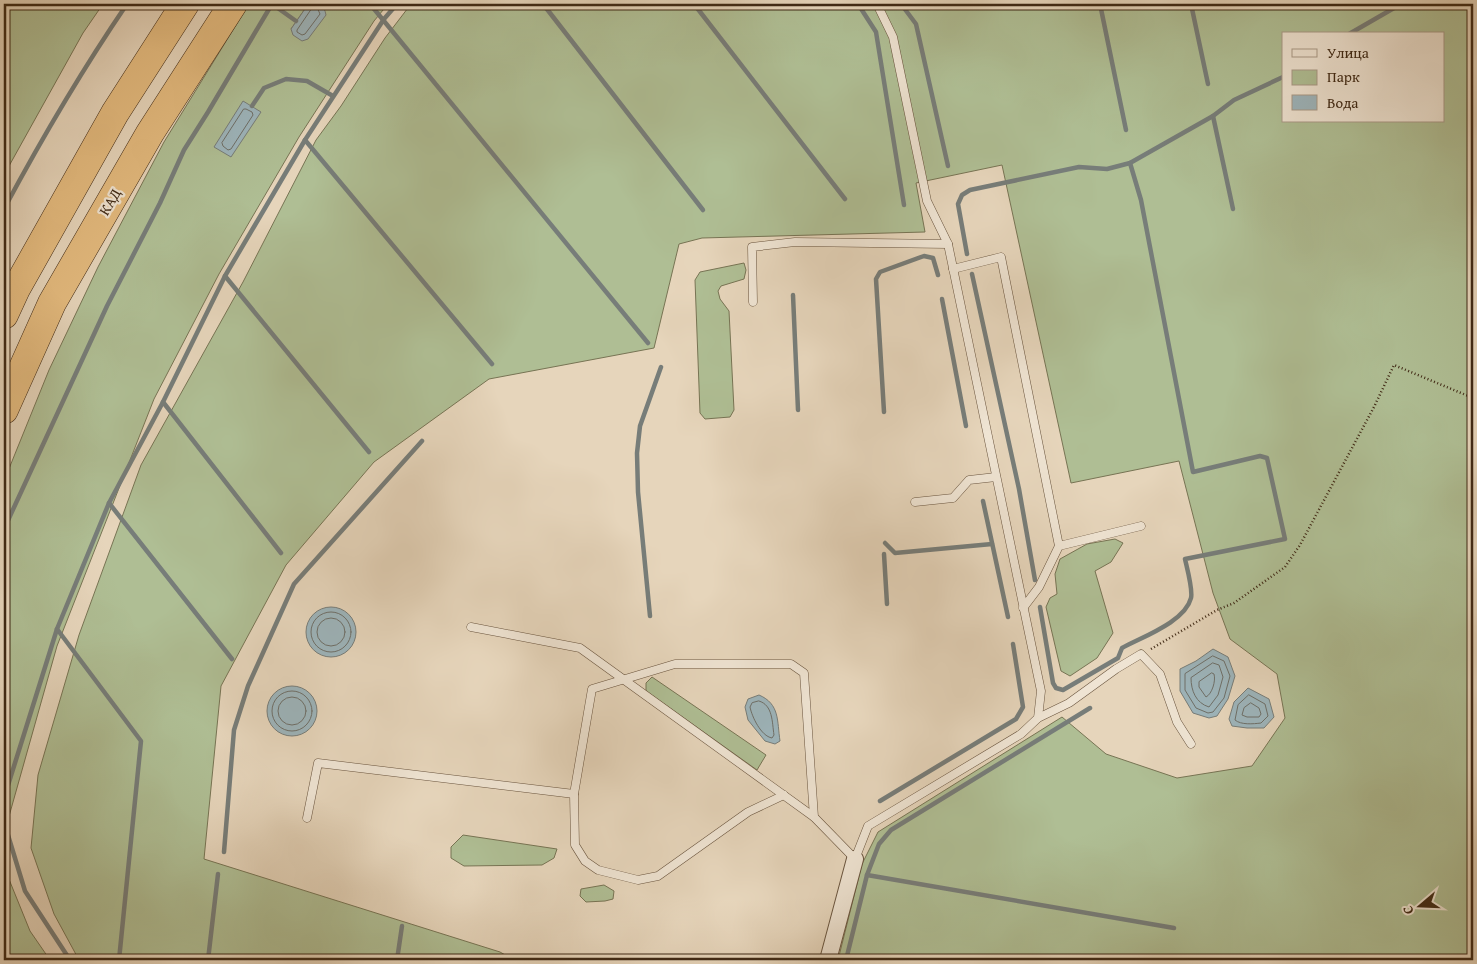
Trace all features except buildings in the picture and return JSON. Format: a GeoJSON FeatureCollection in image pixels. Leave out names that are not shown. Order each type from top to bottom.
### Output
{"type":"FeatureCollection","features":[{"type":"Feature","properties":{"kind":"highway"},"geometry":{"type":"LineString","coordinates":[[4,315],[115,113],[185,4]]}},
{"type":"Feature","properties":{"kind":"highway","name":"КАД"},"geometry":{"type":"LineString","coordinates":[[4,410],[52,303],[150,134],[233,4]]}},
{"type":"Feature","properties":{"kind":"street"},"geometry":{"type":"LineString","coordinates":[[828,960],[855,859]]}},
{"type":"Feature","properties":{"kind":"lane"},"geometry":{"type":"LineString","coordinates":[[877,4],[893,37],[927,200],[948,244],[1040,691],[1038,718]]}},
{"type":"Feature","properties":{"kind":"lane"},"geometry":{"type":"LineString","coordinates":[[753,302],[752,247],[795,242],[948,244]]}},
{"type":"Feature","properties":{"kind":"lane"},"geometry":{"type":"LineString","coordinates":[[953,269],[1001,257],[1059,546],[1039,587],[1023,608]]}},
{"type":"Feature","properties":{"kind":"lane"},"geometry":{"type":"LineString","coordinates":[[915,502],[953,498],[968,480],[996,477]]}},
{"type":"Feature","properties":{"kind":"lane"},"geometry":{"type":"LineString","coordinates":[[1059,546],[1141,526]]}},
{"type":"Feature","properties":{"kind":"lane"},"geometry":{"type":"LineString","coordinates":[[471,627],[580,648],[814,817],[855,859],[868,826],[1021,734],[1038,718],[1069,703],[1116,669],[1141,654],[1160,674],[1177,722],[1191,744]]}},
{"type":"Feature","properties":{"kind":"lane"},"geometry":{"type":"LineString","coordinates":[[784,795],[748,812],[658,876],[638,880],[598,870],[585,861],[574,845],[574,794],[592,689],[675,664],[791,664],[804,673],[814,817]]}},
{"type":"Feature","properties":{"kind":"lane"},"geometry":{"type":"LineString","coordinates":[[307,818],[318,763],[574,794]]}},
{"type":"Feature","properties":{"kind":"path"},"geometry":{"type":"LineString","coordinates":[[1141,654],[1217,610],[1234,603],[1285,567],[1305,536],[1374,408],[1394,365],[1473,398]]}},
{"type":"Feature","properties":{"kind":"green space"},"geometry":{"type":"Polygon","coordinates":[[[4,4],[103,4],[83,33],[4,175],[4,4]]]}},
{"type":"Feature","properties":{"kind":"green space"},"geometry":{"type":"Polygon","coordinates":[[[249,4],[311,4],[307,6],[291,29],[321,5],[319,4],[388,4],[374,21],[299,137],[219,274],[154,399],[57,646],[4,834],[4,481],[49,370],[98,267],[164,142],[249,4]]]}},
{"type":"Feature","properties":{"kind":"green space"},"geometry":{"type":"Polygon","coordinates":[[[411,4],[1473,4],[1473,960],[838,960],[862,864],[878,832],[1062,717],[1106,754],[1177,778],[1252,766],[1285,718],[1277,674],[1230,639],[1213,593],[1179,461],[1071,483],[1002,165],[916,183],[925,232],[702,238],[679,244],[654,348],[489,379],[374,462],[286,565],[221,686],[204,859],[500,952],[514,960],[79,960],[54,914],[31,848],[38,775],[79,635],[141,465],[243,282],[316,140],[341,106],[385,38],[411,4]]]}},
{"type":"Feature","properties":{"kind":"green space"},"geometry":{"type":"Polygon","coordinates":[[[744,263],[746,270],[744,279],[721,286],[718,291],[720,299],[729,311],[734,410],[730,417],[705,419],[700,413],[695,280],[700,272],[744,263]]]}},
{"type":"Feature","properties":{"kind":"green space"},"geometry":{"type":"Polygon","coordinates":[[[1115,539],[1123,543],[1111,562],[1095,571],[1113,633],[1097,658],[1070,676],[1061,671],[1046,607],[1050,598],[1057,594],[1055,574],[1060,559],[1087,544],[1115,539]]]}},
{"type":"Feature","properties":{"kind":"green space"},"geometry":{"type":"Polygon","coordinates":[[[652,677],[766,755],[757,770],[646,691],[646,683],[652,677]]]}},
{"type":"Feature","properties":{"kind":"green space"},"geometry":{"type":"Polygon","coordinates":[[[463,835],[557,849],[554,858],[542,865],[464,866],[451,858],[451,847],[463,835]]]}},
{"type":"Feature","properties":{"kind":"green space"},"geometry":{"type":"Polygon","coordinates":[[[4,867],[30,931],[50,960],[4,960],[4,867]]]}},
{"type":"Feature","properties":{"kind":"green space"},"geometry":{"type":"Polygon","coordinates":[[[604,885],[614,891],[613,899],[586,902],[580,896],[581,889],[604,885]]]}},
{"type":"Feature","properties":{"kind":"water"},"geometry":{"type":"Polygon","coordinates":[[[311,4],[322,6],[326,15],[308,39],[302,41],[293,35],[291,29],[307,6],[311,4]]]}},
{"type":"Feature","properties":{"kind":"water"},"geometry":{"type":"Polygon","coordinates":[[[243,101],[261,112],[231,157],[214,147],[243,101]]]}},
{"type":"Feature","properties":{"kind":"water"},"geometry":{"type":"Polygon","coordinates":[[[331,607],[341,609],[349,614],[354,622],[356,632],[354,642],[349,650],[341,655],[331,657],[321,655],[313,650],[308,642],[306,632],[308,622],[313,614],[321,609],[331,607]]]}},
{"type":"Feature","properties":{"kind":"water"},"geometry":{"type":"Polygon","coordinates":[[[1213,649],[1228,657],[1235,676],[1228,699],[1217,716],[1209,718],[1193,713],[1180,691],[1180,669],[1213,649]]]}},
{"type":"Feature","properties":{"kind":"water"},"geometry":{"type":"Polygon","coordinates":[[[292,686],[302,688],[310,693],[315,701],[317,711],[315,721],[310,729],[302,734],[292,736],[282,734],[274,729],[269,721],[267,711],[269,701],[274,693],[282,688],[292,686]]]}},
{"type":"Feature","properties":{"kind":"water"},"geometry":{"type":"Polygon","coordinates":[[[1248,688],[1269,699],[1274,717],[1264,728],[1232,726],[1229,719],[1234,702],[1248,688]]]}},
{"type":"Feature","properties":{"kind":"water"},"geometry":{"type":"Polygon","coordinates":[[[759,695],[771,703],[778,720],[780,741],[775,744],[765,741],[748,720],[745,707],[748,699],[759,695]]]}},
{"type":"Feature","properties":{"kind":"waterway"},"geometry":{"type":"LineString","coordinates":[[4,209],[63,105],[127,4]]}},
{"type":"Feature","properties":{"kind":"waterway"},"geometry":{"type":"LineString","coordinates":[[4,529],[107,306],[160,203],[184,150],[272,4],[296,21]]}},
{"type":"Feature","properties":{"kind":"waterway"},"geometry":{"type":"LineString","coordinates":[[370,4],[648,343]]}},
{"type":"Feature","properties":{"kind":"waterway"},"geometry":{"type":"LineString","coordinates":[[4,798],[57,629],[109,503],[163,402],[225,276],[305,140],[384,19],[397,4]]}},
{"type":"Feature","properties":{"kind":"waterway"},"geometry":{"type":"LineString","coordinates":[[543,4],[703,210]]}},
{"type":"Feature","properties":{"kind":"waterway"},"geometry":{"type":"LineString","coordinates":[[694,4],[845,199]]}},
{"type":"Feature","properties":{"kind":"waterway"},"geometry":{"type":"LineString","coordinates":[[858,4],[876,32],[904,205]]}},
{"type":"Feature","properties":{"kind":"waterway"},"geometry":{"type":"LineString","coordinates":[[901,4],[916,24],[948,166]]}},
{"type":"Feature","properties":{"kind":"waterway"},"geometry":{"type":"LineString","coordinates":[[1100,4],[1126,130]]}},
{"type":"Feature","properties":{"kind":"waterway"},"geometry":{"type":"LineString","coordinates":[[1191,4],[1208,84]]}},
{"type":"Feature","properties":{"kind":"waterway"},"geometry":{"type":"LineString","coordinates":[[1352,32],[1401,4]]}},
{"type":"Feature","properties":{"kind":"waterway"},"geometry":{"type":"LineString","coordinates":[[967,254],[958,204],[962,195],[970,190],[1079,167],[1107,169],[1130,163],[1213,116],[1234,100],[1282,77]]}},
{"type":"Feature","properties":{"kind":"waterway"},"geometry":{"type":"LineString","coordinates":[[252,106],[264,88],[286,79],[307,81],[333,96]]}},
{"type":"Feature","properties":{"kind":"waterway"},"geometry":{"type":"LineString","coordinates":[[1213,116],[1233,209]]}},
{"type":"Feature","properties":{"kind":"waterway"},"geometry":{"type":"LineString","coordinates":[[305,140],[492,364]]}},
{"type":"Feature","properties":{"kind":"waterway"},"geometry":{"type":"LineString","coordinates":[[1040,607],[1053,683],[1056,688],[1063,690],[1118,658],[1122,648],[1162,628],[1187,607],[1191,594],[1190,579],[1185,559],[1285,539],[1267,458],[1260,456],[1193,472],[1141,200],[1130,163]]}},
{"type":"Feature","properties":{"kind":"waterway"},"geometry":{"type":"LineString","coordinates":[[884,412],[876,279],[880,272],[924,256],[933,258],[938,275]]}},
{"type":"Feature","properties":{"kind":"waterway"},"geometry":{"type":"LineString","coordinates":[[972,274],[1019,489],[1035,580]]}},
{"type":"Feature","properties":{"kind":"waterway"},"geometry":{"type":"LineString","coordinates":[[225,276],[369,452]]}},
{"type":"Feature","properties":{"kind":"waterway"},"geometry":{"type":"LineString","coordinates":[[793,295],[798,410]]}},
{"type":"Feature","properties":{"kind":"waterway"},"geometry":{"type":"LineString","coordinates":[[942,299],[966,426]]}},
{"type":"Feature","properties":{"kind":"waterway"},"geometry":{"type":"LineString","coordinates":[[650,616],[638,492],[637,453],[640,426],[661,367]]}},
{"type":"Feature","properties":{"kind":"waterway"},"geometry":{"type":"LineString","coordinates":[[163,402],[281,553]]}},
{"type":"Feature","properties":{"kind":"waterway"},"geometry":{"type":"LineString","coordinates":[[224,852],[234,730],[248,686],[294,584],[422,441]]}},
{"type":"Feature","properties":{"kind":"waterway"},"geometry":{"type":"LineString","coordinates":[[983,501],[1008,617]]}},
{"type":"Feature","properties":{"kind":"waterway"},"geometry":{"type":"LineString","coordinates":[[109,503],[232,659]]}},
{"type":"Feature","properties":{"kind":"waterway"},"geometry":{"type":"LineString","coordinates":[[885,543],[895,553],[992,544]]}},
{"type":"Feature","properties":{"kind":"waterway"},"geometry":{"type":"LineString","coordinates":[[884,554],[887,604]]}},
{"type":"Feature","properties":{"kind":"waterway"},"geometry":{"type":"LineString","coordinates":[[57,629],[141,741],[119,960]]}},
{"type":"Feature","properties":{"kind":"waterway"},"geometry":{"type":"LineString","coordinates":[[880,801],[1016,719],[1023,707],[1013,644]]}},
{"type":"Feature","properties":{"kind":"waterway"},"geometry":{"type":"LineString","coordinates":[[846,960],[867,875],[879,844],[891,830],[1090,708]]}},
{"type":"Feature","properties":{"kind":"waterway"},"geometry":{"type":"LineString","coordinates":[[4,822],[25,891],[70,960]]}},
{"type":"Feature","properties":{"kind":"waterway"},"geometry":{"type":"LineString","coordinates":[[208,960],[218,874]]}},
{"type":"Feature","properties":{"kind":"waterway"},"geometry":{"type":"LineString","coordinates":[[867,875],[1174,928]]}},
{"type":"Feature","properties":{"kind":"waterway"},"geometry":{"type":"LineString","coordinates":[[397,960],[402,926]]}},
{"type":"Feature","properties":{"kind":"waterway"},"geometry":{"type":"LineString","coordinates":[[4,951],[10,960]]}}]}
